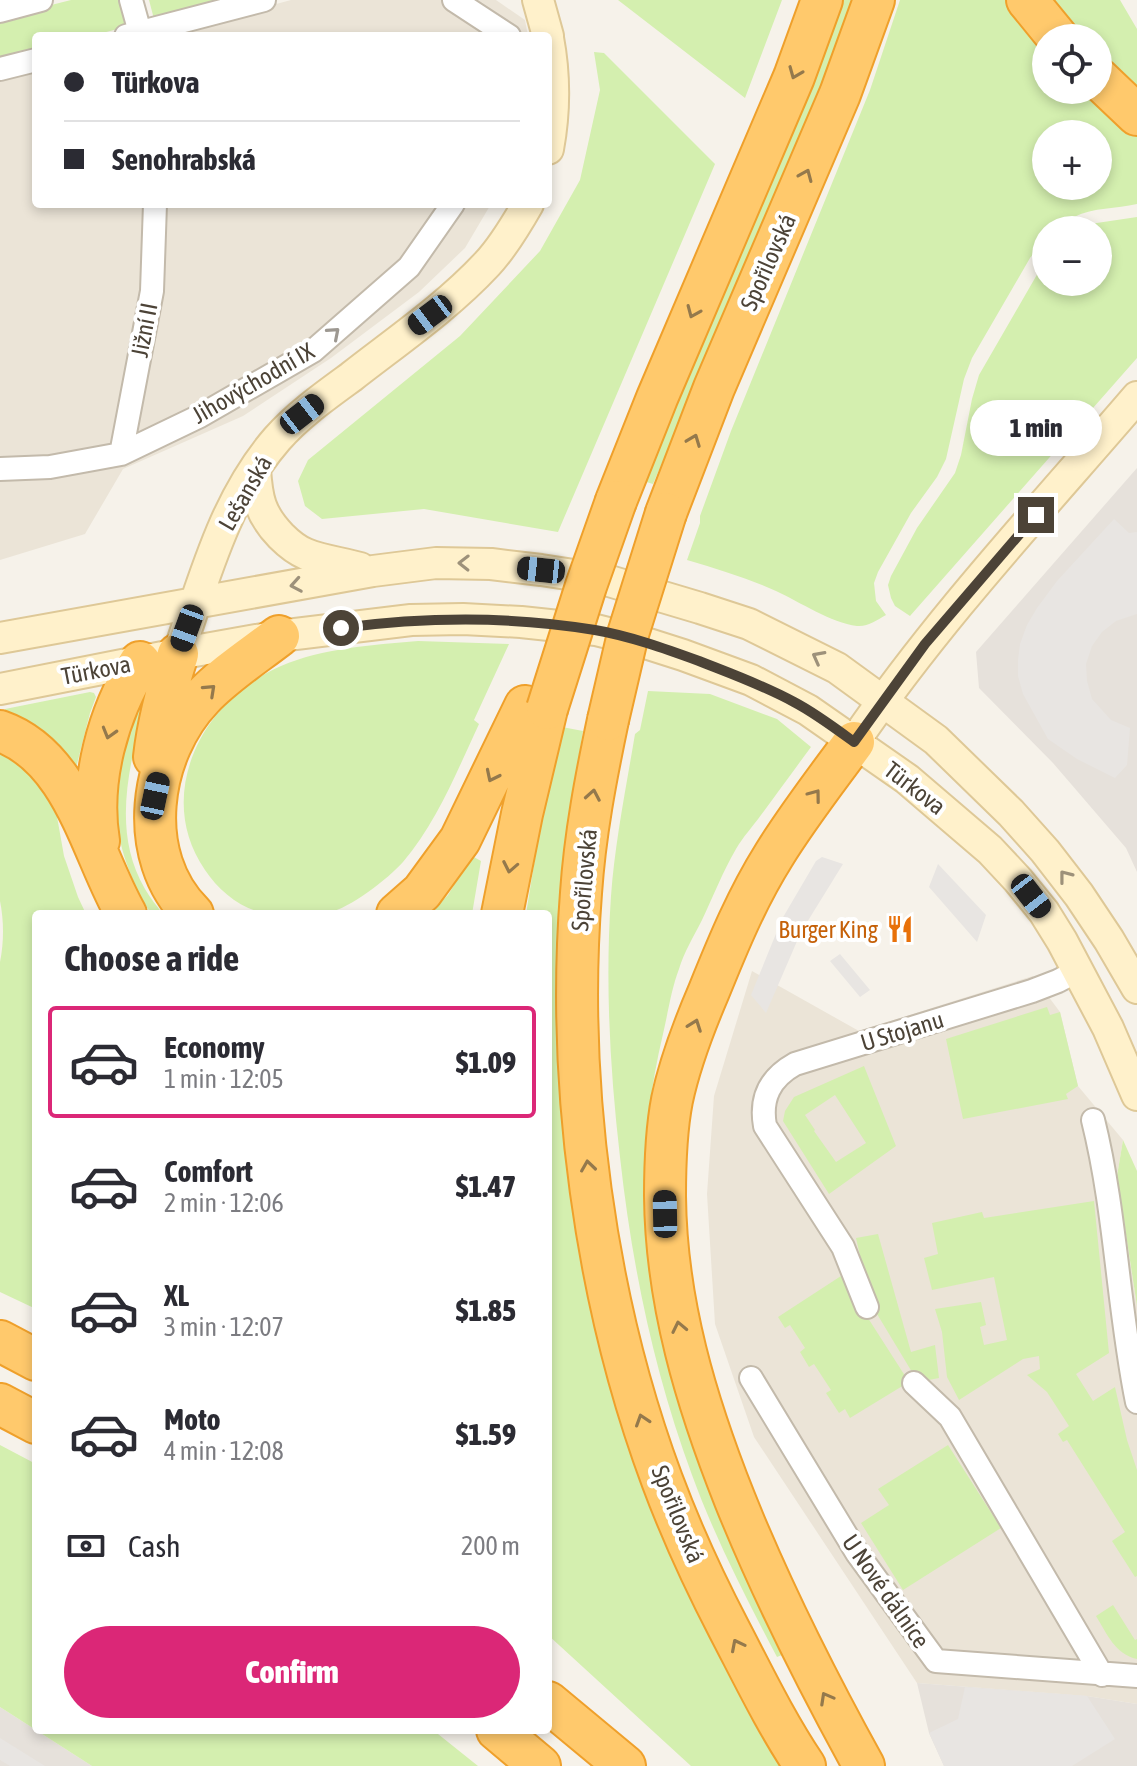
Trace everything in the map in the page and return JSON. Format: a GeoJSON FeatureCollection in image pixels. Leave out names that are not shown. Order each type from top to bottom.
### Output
{"type":"FeatureCollection","features":[{"type":"Feature","properties":{"kind":"highway","name":"Spořilovská"},"geometry":{"type":"LineString","coordinates":[[536,707],[586,586],[657,398],[780,112],[822,0]]}},
{"type":"Feature","properties":{"kind":"highway","name":"Spořilovská"},"geometry":{"type":"LineString","coordinates":[[804,1765],[755,1681],[688,1545],[638,1407],[619,1335],[601,1249],[583,1115],[578,1040],[581,892],[587,829],[608,720],[628,634],[666,513],[714,388],[840,94],[874,0]]}},
{"type":"Feature","properties":{"kind":"highway"},"geometry":{"type":"LineString","coordinates":[[1027,0],[1047,24]]}},
{"type":"Feature","properties":{"kind":"highway"},"geometry":{"type":"LineString","coordinates":[[1112,91],[1137,115]]}},
{"type":"Feature","properties":{"kind":"highway"},"geometry":{"type":"LineString","coordinates":[[155,808],[160,773],[167,754],[193,709],[219,682],[279,636]]}},
{"type":"Feature","properties":{"kind":"highway"},"geometry":{"type":"LineString","coordinates":[[159,658],[164,698],[153,770],[156,837],[176,894],[190,910]]}},
{"type":"Feature","properties":{"kind":"highway"},"geometry":{"type":"LineString","coordinates":[[107,876],[97,829],[97,791],[105,747],[126,684],[159,658]]}},
{"type":"Feature","properties":{"kind":"highway"},"geometry":{"type":"LineString","coordinates":[[402,910],[422,892],[460,840],[536,707]]}},
{"type":"Feature","properties":{"kind":"highway"},"geometry":{"type":"LineString","coordinates":[[503,910],[519,826],[536,707]]}},
{"type":"Feature","properties":{"kind":"highway"},"geometry":{"type":"LineString","coordinates":[[0,731],[40,754],[65,784],[124,910]]}},
{"type":"Feature","properties":{"kind":"highway"},"geometry":{"type":"LineString","coordinates":[[854,742],[773,855],[726,948],[695,1023],[672,1099],[665,1201],[667,1246],[676,1309],[693,1382],[716,1453],[793,1634],[864,1766]]}},
{"type":"Feature","properties":{"kind":"highway"},"geometry":{"type":"LineString","coordinates":[[0,1341],[32,1358]]}},
{"type":"Feature","properties":{"kind":"highway"},"geometry":{"type":"LineString","coordinates":[[0,1404],[32,1421]]}},
{"type":"Feature","properties":{"kind":"highway"},"geometry":{"type":"LineString","coordinates":[[552,1732],[625,1766]]}},
{"type":"Feature","properties":{"kind":"highway"},"geometry":{"type":"LineString","coordinates":[[532,1734],[542,1766]]}},
{"type":"Feature","properties":{"kind":"main road"},"geometry":{"type":"LineString","coordinates":[[538,0],[547,32]]}},
{"type":"Feature","properties":{"kind":"main road"},"geometry":{"type":"LineString","coordinates":[[552,68],[552,127]]}},
{"type":"Feature","properties":{"kind":"main road","name":"Lešanská"},"geometry":{"type":"LineString","coordinates":[[196,603],[239,495],[276,440],[302,414],[448,302],[489,263],[526,208]]}},
{"type":"Feature","properties":{"kind":"main road"},"geometry":{"type":"LineString","coordinates":[[854,742],[943,622],[1137,397]]}},
{"type":"Feature","properties":{"kind":"main road"},"geometry":{"type":"LineString","coordinates":[[255,469],[263,514],[290,545],[307,555],[373,571]]}},
{"type":"Feature","properties":{"kind":"main road","name":"Türkova"},"geometry":{"type":"LineString","coordinates":[[0,638],[373,571],[464,563],[606,580],[749,624],[837,668],[936,740],[1037,841],[1079,895],[1137,988]]}},
{"type":"Feature","properties":{"kind":"main road"},"geometry":{"type":"LineString","coordinates":[[159,658],[196,603]]}},
{"type":"Feature","properties":{"kind":"main road","name":"Türkova"},"geometry":{"type":"LineString","coordinates":[[0,689],[279,636],[411,620],[463,619],[596,630],[636,640],[751,680],[808,710],[907,779],[990,850],[1018,880],[1044,912],[1079,970],[1137,1095]]}},
{"type":"Feature","properties":{"kind":"street"},"geometry":{"type":"LineString","coordinates":[[0,11],[41,0]]}},
{"type":"Feature","properties":{"kind":"street"},"geometry":{"type":"LineString","coordinates":[[131,0],[136,32]]}},
{"type":"Feature","properties":{"kind":"street"},"geometry":{"type":"LineString","coordinates":[[147,32],[264,0]]}},
{"type":"Feature","properties":{"kind":"street"},"geometry":{"type":"LineString","coordinates":[[454,0],[503,32]]}},
{"type":"Feature","properties":{"kind":"street"},"geometry":{"type":"LineString","coordinates":[[0,69],[32,61]]}},
{"type":"Feature","properties":{"kind":"street","name":"Jižní II"},"geometry":{"type":"LineString","coordinates":[[121,454],[152,291],[155,208]]}},
{"type":"Feature","properties":{"kind":"street","name":"Jihovýchodní IX"},"geometry":{"type":"LineString","coordinates":[[0,469],[50,467],[121,454],[200,416],[313,351],[409,267],[450,208]]}},
{"type":"Feature","properties":{"kind":"street","name":"U Stojanu"},"geometry":{"type":"LineString","coordinates":[[867,1307],[843,1247],[765,1126],[764,1101],[768,1090],[784,1070],[795,1064],[1032,991],[1079,970]]}},
{"type":"Feature","properties":{"kind":"street"},"geometry":{"type":"LineString","coordinates":[[1093,1120],[1104,1164],[1121,1307],[1137,1402]]}},
{"type":"Feature","properties":{"kind":"street","name":"U Nové dálnice"},"geometry":{"type":"LineString","coordinates":[[751,1378],[857,1553],[936,1661],[1137,1676]]}},
{"type":"Feature","properties":{"kind":"street"},"geometry":{"type":"LineString","coordinates":[[914,1383],[950,1417],[1102,1675]]}},
{"type":"Feature","properties":{"kind":"shaded area"},"geometry":{"type":"Polygon","coordinates":[[[291,0],[496,0],[525,20],[527,32],[173,32],[291,0]]]}},
{"type":"Feature","properties":{"kind":"shaded area"},"geometry":{"type":"Polygon","coordinates":[[[32,70],[32,208],[489,208],[465,248],[419,292],[331,358],[243,416],[123,469],[85,534],[0,560],[0,79],[32,70]]]}},
{"type":"Feature","properties":{"kind":"shaded area"},"geometry":{"type":"Polygon","coordinates":[[[1137,468],[1137,872],[1126,848],[1053,763],[979,688],[976,652],[1137,468]]]}},
{"type":"Feature","properties":{"kind":"shaded area"},"geometry":{"type":"Polygon","coordinates":[[[1114,519],[1129,533],[1137,532],[1137,614],[1116,621],[1102,632],[1092,646],[1086,664],[1092,699],[1111,720],[1130,728],[1127,765],[1115,778],[1077,759],[1048,739],[1023,694],[1018,676],[1020,644],[1037,608],[1057,581],[1114,519]]]}},
{"type":"Feature","properties":{"kind":"shaded area"},"geometry":{"type":"Polygon","coordinates":[[[822,857],[843,864],[801,932],[766,1013],[751,995],[782,919],[816,861],[822,857]]]}},
{"type":"Feature","properties":{"kind":"shaded area"},"geometry":{"type":"Polygon","coordinates":[[[938,864],[986,915],[977,942],[929,887],[938,864]]]}},
{"type":"Feature","properties":{"kind":"shaded area"},"geometry":{"type":"Polygon","coordinates":[[[840,954],[870,990],[860,997],[830,961],[840,954]]]}},
{"type":"Feature","properties":{"kind":"shaded area"},"geometry":{"type":"Polygon","coordinates":[[[752,971],[859,1031],[1033,976],[1060,1012],[1078,1086],[1123,1140],[1117,1176],[1137,1306],[1137,1704],[1087,1696],[917,1683],[754,1437],[715,1324],[707,1194],[714,1096],[752,971]]]}},
{"type":"Feature","properties":{"kind":"shaded area"},"geometry":{"type":"Polygon","coordinates":[[[917,1683],[1087,1696],[1137,1704],[1137,1766],[944,1766],[929,1733],[917,1683]]]}},
{"type":"Feature","properties":{"kind":"shaded area"},"geometry":{"type":"Polygon","coordinates":[[[965,1687],[1087,1696],[1115,1739],[1072,1766],[944,1766],[929,1733],[958,1719],[965,1687]]]}},
{"type":"Feature","properties":{"kind":"shaded area"},"geometry":{"type":"Polygon","coordinates":[[[0,1707],[32,1728],[32,1734],[42,1734],[92,1766],[0,1766],[0,1707]]]}},
{"type":"Feature","properties":{"kind":"shaded area"},"geometry":{"type":"Polygon","coordinates":[[[0,1738],[45,1766],[10,1766],[0,1760],[0,1738]]]}},
{"type":"Feature","properties":{"kind":"green space"},"geometry":{"type":"Polygon","coordinates":[[[71,0],[128,0],[133,25],[106,32],[32,32],[32,51],[0,60],[0,18],[71,0]]]}},
{"type":"Feature","properties":{"kind":"green space"},"geometry":{"type":"Polygon","coordinates":[[[149,0],[228,0],[154,19],[149,0]]]}},
{"type":"Feature","properties":{"kind":"green space"},"geometry":{"type":"Polygon","coordinates":[[[618,0],[782,0],[745,98],[618,0]]]}},
{"type":"Feature","properties":{"kind":"green space"},"geometry":{"type":"Polygon","coordinates":[[[842,0],[856,0],[840,45],[653,484],[643,481],[790,135],[842,0]]]}},
{"type":"Feature","properties":{"kind":"green space"},"geometry":{"type":"Polygon","coordinates":[[[900,0],[1009,0],[1032,29],[1032,104],[1102,104],[1137,136],[1137,204],[1089,211],[1076,216],[1032,216],[1032,256],[972,358],[964,379],[946,459],[878,572],[874,583],[876,601],[886,615],[861,626],[847,624],[754,582],[687,560],[731,431],[870,90],[900,0]]]}},
{"type":"Feature","properties":{"kind":"green space"},"geometry":{"type":"Polygon","coordinates":[[[1048,0],[1120,0],[1137,29],[1137,97],[1112,72],[1112,24],[1068,24],[1048,0]]]}},
{"type":"Feature","properties":{"kind":"green space"},"geometry":{"type":"Polygon","coordinates":[[[594,52],[604,53],[715,164],[558,532],[424,509],[322,519],[305,506],[298,481],[308,460],[460,336],[540,251],[580,180],[600,90],[594,52]]]}},
{"type":"Feature","properties":{"kind":"green space"},"geometry":{"type":"Polygon","coordinates":[[[1137,217],[1137,358],[910,616],[895,606],[888,585],[917,528],[955,473],[979,375],[1032,283],[1032,296],[1112,296],[1112,221],[1137,217]]]}},
{"type":"Feature","properties":{"kind":"green space"},"geometry":{"type":"Polygon","coordinates":[[[418,641],[509,644],[474,720],[479,724],[463,760],[436,813],[403,862],[378,884],[337,910],[254,910],[217,885],[190,841],[184,811],[186,781],[194,752],[209,725],[229,701],[253,681],[297,660],[366,646],[418,641]]]}},
{"type":"Feature","properties":{"kind":"green space"},"geometry":{"type":"Polygon","coordinates":[[[149,683],[132,761],[126,813],[134,864],[145,889],[160,910],[149,910],[135,883],[118,826],[116,799],[119,772],[136,714],[149,683]]]}},
{"type":"Feature","properties":{"kind":"green space"},"geometry":{"type":"Polygon","coordinates":[[[648,691],[710,694],[777,719],[811,747],[736,849],[686,950],[672,993],[648,1119],[645,1200],[651,1278],[666,1354],[715,1504],[782,1655],[777,1657],[721,1545],[678,1436],[646,1318],[625,1198],[611,1059],[609,929],[621,815],[635,734],[640,730],[648,691]]]}},
{"type":"Feature","properties":{"kind":"green space"},"geometry":{"type":"Polygon","coordinates":[[[90,692],[96,697],[76,768],[3,714],[5,709],[90,692]]]}},
{"type":"Feature","properties":{"kind":"green space"},"geometry":{"type":"Polygon","coordinates":[[[562,727],[583,731],[563,871],[647,1494],[689,1594],[784,1766],[691,1766],[552,1639],[552,910],[527,910],[562,727]]]}},
{"type":"Feature","properties":{"kind":"green space"},"geometry":{"type":"Polygon","coordinates":[[[0,747],[40,777],[56,811],[64,856],[84,910],[32,910],[32,1307],[0,1292],[0,962],[3,932],[0,901],[0,747]]]}},
{"type":"Feature","properties":{"kind":"green space"},"geometry":{"type":"Polygon","coordinates":[[[472,856],[481,861],[473,910],[433,910],[448,895],[472,856]]]}},
{"type":"Feature","properties":{"kind":"green space"},"geometry":{"type":"Polygon","coordinates":[[[1047,1007],[1050,1015],[1060,1012],[1078,1086],[1066,1094],[1068,1099],[963,1119],[946,1039],[1047,1007]]]}},
{"type":"Feature","properties":{"kind":"green space"},"geometry":{"type":"Polygon","coordinates":[[[864,1066],[896,1146],[829,1194],[783,1121],[794,1097],[864,1066]],[[835,1095],[805,1115],[836,1162],[866,1143],[835,1095]]]}},
{"type":"Feature","properties":{"kind":"green space"},"geometry":{"type":"Polygon","coordinates":[[[1123,1140],[1137,1171],[1137,1306],[1117,1176],[1123,1140]]]}},
{"type":"Feature","properties":{"kind":"green space"},"geometry":{"type":"Polygon","coordinates":[[[1094,1201],[1109,1353],[1076,1374],[1093,1401],[1115,1387],[1137,1470],[1135,1577],[1112,1541],[1125,1532],[1067,1440],[1063,1442],[1058,1434],[1069,1426],[1047,1392],[1027,1375],[1040,1369],[1039,1356],[1023,1359],[959,1400],[947,1377],[942,1332],[935,1309],[981,1302],[986,1325],[980,1327],[984,1345],[1007,1340],[994,1277],[932,1290],[924,1258],[938,1254],[932,1223],[982,1212],[984,1218],[1094,1201]]]}},
{"type":"Feature","properties":{"kind":"green space"},"geometry":{"type":"Polygon","coordinates":[[[878,1234],[911,1352],[935,1345],[939,1378],[918,1382],[871,1304],[856,1238],[878,1234]]]}},
{"type":"Feature","properties":{"kind":"green space"},"geometry":{"type":"Polygon","coordinates":[[[841,1276],[909,1382],[850,1418],[845,1409],[839,1413],[826,1393],[831,1390],[814,1364],[809,1367],[800,1352],[805,1348],[790,1325],[785,1328],[778,1317],[841,1276]]]}},
{"type":"Feature","properties":{"kind":"green space"},"geometry":{"type":"Polygon","coordinates":[[[0,1445],[32,1462],[32,1728],[0,1707],[0,1445]]]}},
{"type":"Feature","properties":{"kind":"green space"},"geometry":{"type":"Polygon","coordinates":[[[948,1445],[1001,1528],[903,1590],[861,1523],[889,1505],[878,1489],[948,1445]]]}},
{"type":"Feature","properties":{"kind":"green space"},"geometry":{"type":"Polygon","coordinates":[[[1113,1605],[1137,1639],[1137,1659],[1117,1648],[1096,1616],[1113,1605]]]}},
{"type":"Feature","properties":{"kind":"green space"},"geometry":{"type":"Polygon","coordinates":[[[42,1734],[438,1734],[478,1766],[92,1766],[42,1734]]]}},
{"type":"Feature","properties":{"kind":"place","name":"Burger King"},"geometry":{"type":"Point","coordinates":[900,929]}},
{"type":"Feature","properties":{"kind":"route"},"geometry":{"type":"LineString","coordinates":[[341,628],[411,620],[463,619],[596,630],[683,655],[751,680],[808,710],[854,742],[925,644],[1036,515]]}}]}
